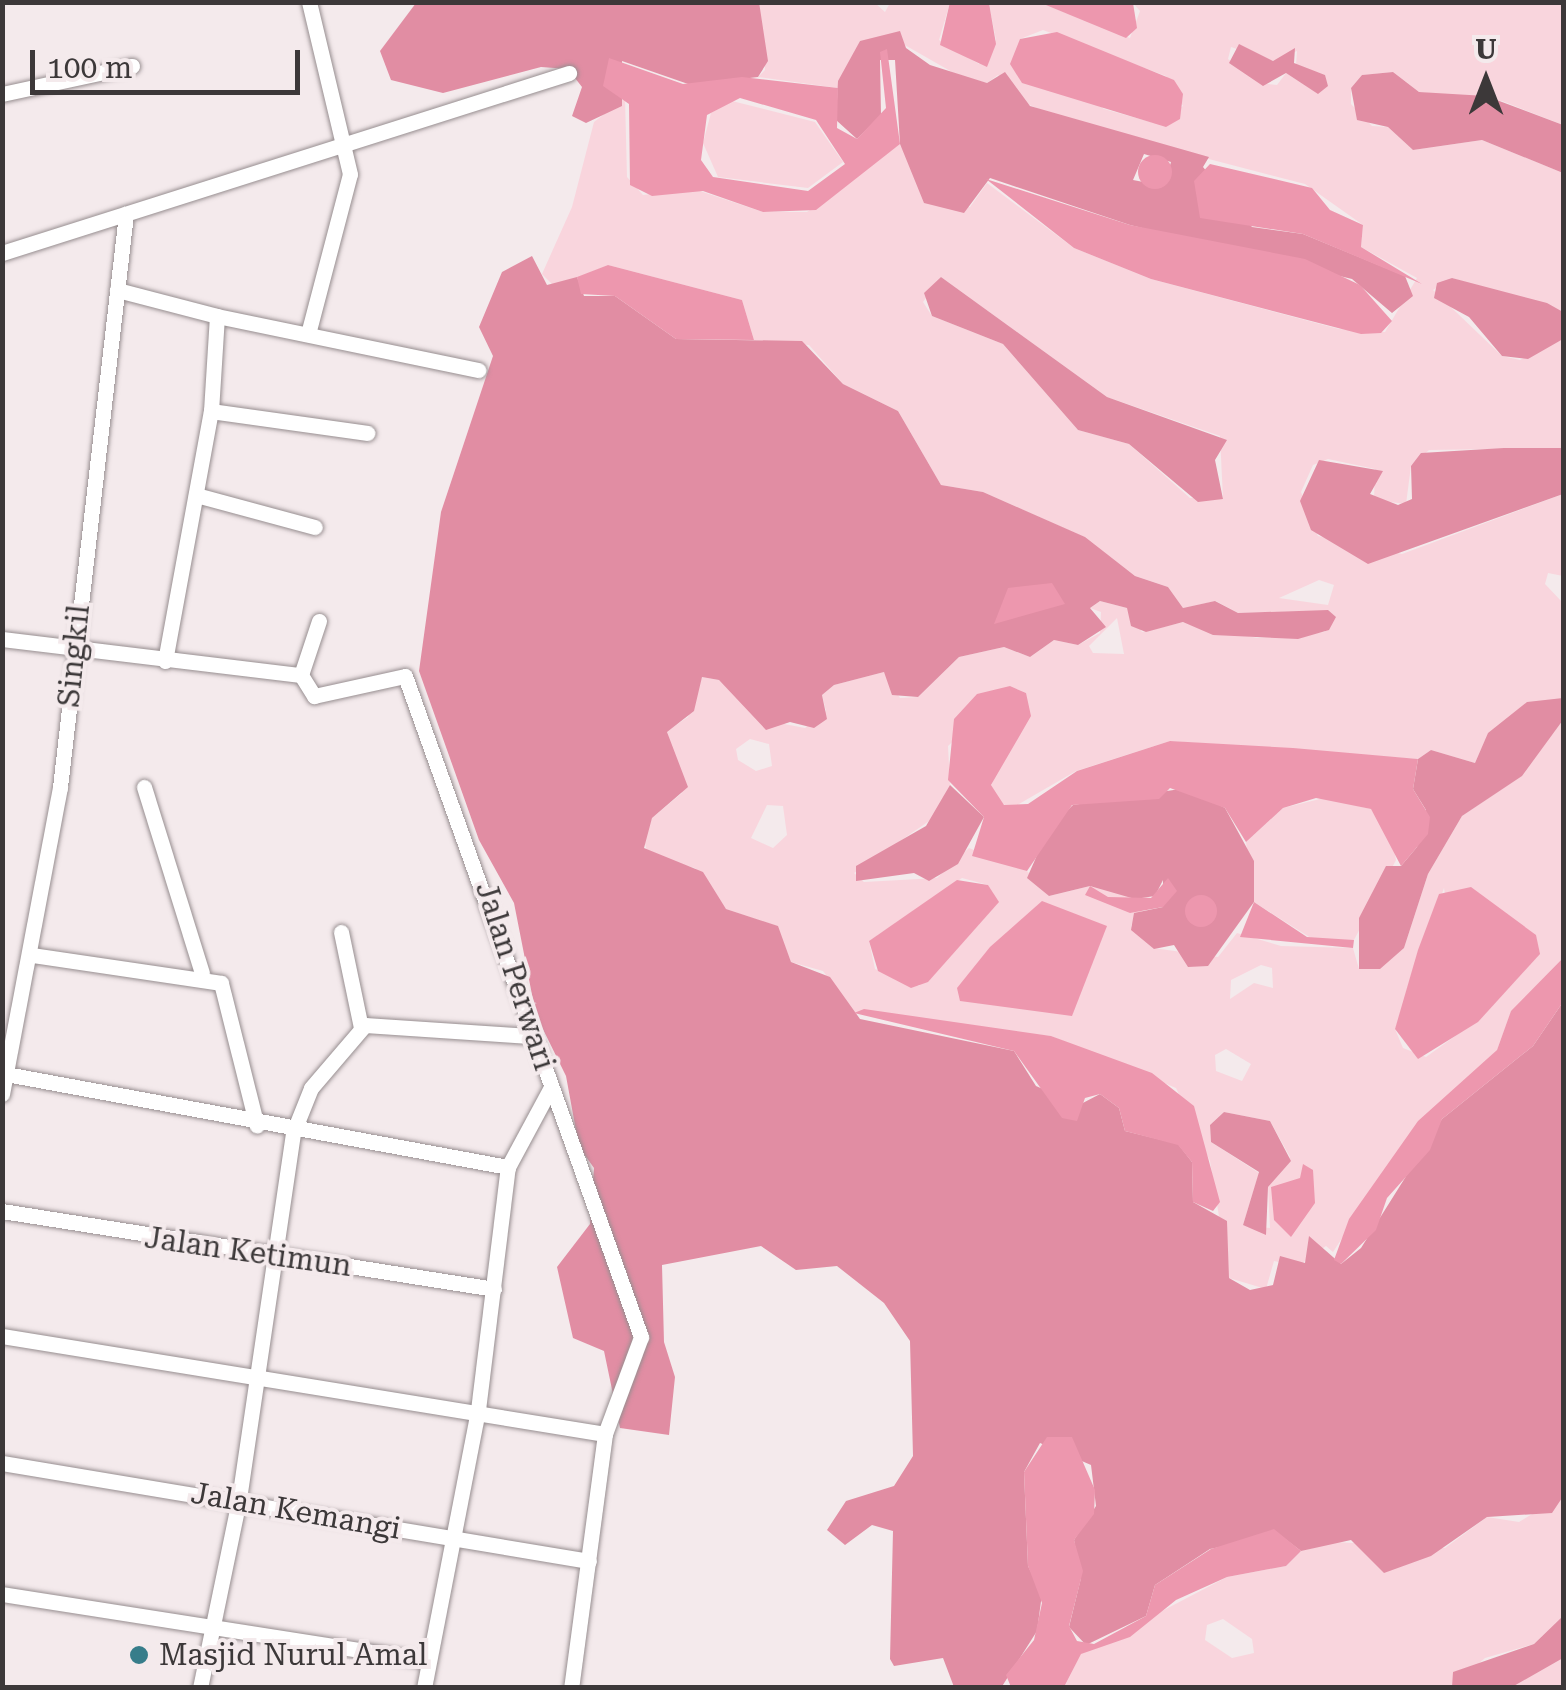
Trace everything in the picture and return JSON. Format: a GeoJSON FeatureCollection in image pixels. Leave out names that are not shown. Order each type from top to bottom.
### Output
{"type":"FeatureCollection","features":[{"type":"Feature","properties":{"kind":"street"},"geometry":{"type":"LineString","coordinates":[[308,334],[349,185],[346,145],[309,2]]}},
{"type":"Feature","properties":{"kind":"street"},"geometry":{"type":"LineString","coordinates":[[2,94],[132,66]]}},
{"type":"Feature","properties":{"kind":"street"},"geometry":{"type":"LineString","coordinates":[[2,253],[569,73]]}},
{"type":"Feature","properties":{"kind":"street","name":"Singkil"},"geometry":{"type":"LineString","coordinates":[[2,1094],[32,955],[75,649],[126,214]]}},
{"type":"Feature","properties":{"kind":"street"},"geometry":{"type":"LineString","coordinates":[[116,290],[217,316],[478,370]]}},
{"type":"Feature","properties":{"kind":"street"},"geometry":{"type":"LineString","coordinates":[[164,661],[211,411],[217,316]]}},
{"type":"Feature","properties":{"kind":"street"},"geometry":{"type":"LineString","coordinates":[[211,411],[367,434]]}},
{"type":"Feature","properties":{"kind":"street"},"geometry":{"type":"LineString","coordinates":[[196,495],[315,527]]}},
{"type":"Feature","properties":{"kind":"street"},"geometry":{"type":"LineString","coordinates":[[301,675],[319,621]]}},
{"type":"Feature","properties":{"kind":"street","name":"Jalan Perwari"},"geometry":{"type":"LineString","coordinates":[[2,639],[301,675],[320,696],[405,676],[446,771],[530,1036],[641,1336],[606,1434],[571,1688]]}},
{"type":"Feature","properties":{"kind":"street"},"geometry":{"type":"LineString","coordinates":[[144,787],[202,973],[226,993],[257,1126]]}},
{"type":"Feature","properties":{"kind":"street"},"geometry":{"type":"LineString","coordinates":[[340,932],[361,1028]]}},
{"type":"Feature","properties":{"kind":"street"},"geometry":{"type":"LineString","coordinates":[[32,955],[202,973]]}},
{"type":"Feature","properties":{"kind":"street"},"geometry":{"type":"LineString","coordinates":[[361,1028],[530,1036]]}},
{"type":"Feature","properties":{"kind":"street"},"geometry":{"type":"LineString","coordinates":[[200,1688],[239,1499],[271,1256],[293,1133],[310,1088],[361,1028]]}},
{"type":"Feature","properties":{"kind":"street"},"geometry":{"type":"LineString","coordinates":[[6,1074],[293,1133],[508,1168]]}},
{"type":"Feature","properties":{"kind":"street"},"geometry":{"type":"LineString","coordinates":[[424,1688],[478,1410],[508,1168],[550,1086]]}},
{"type":"Feature","properties":{"kind":"street","name":"Jalan Ketimun"},"geometry":{"type":"LineString","coordinates":[[2,1211],[494,1289]]}},
{"type":"Feature","properties":{"kind":"street"},"geometry":{"type":"LineString","coordinates":[[2,1336],[478,1410],[606,1434]]}},
{"type":"Feature","properties":{"kind":"street","name":"Jalan Kemangi"},"geometry":{"type":"LineString","coordinates":[[2,1463],[239,1499],[589,1562]]}},
{"type":"Feature","properties":{"kind":"street"},"geometry":{"type":"LineString","coordinates":[[2,1594],[428,1661]]}},
{"type":"Feature","properties":{"kind":"shaded area"},"geometry":{"type":"Polygon","coordinates":[[[759,2],[768,61],[758,77],[691,85],[622,61],[622,106],[586,123],[572,116],[582,87],[568,69],[541,67],[443,93],[391,80],[380,51],[416,3],[759,2]]]}},
{"type":"Feature","properties":{"kind":"shaded area"},"geometry":{"type":"Polygon","coordinates":[[[950,2],[989,3],[996,44],[987,67],[940,45],[950,2]]]}},
{"type":"Feature","properties":{"kind":"shaded area"},"geometry":{"type":"Polygon","coordinates":[[[759,3],[875,3],[885,12],[890,3],[950,3],[939,40],[979,64],[996,40],[989,3],[1041,3],[1130,38],[1140,11],[1133,3],[1563,3],[1563,125],[1502,101],[1419,92],[1393,72],[1362,75],[1351,88],[1351,104],[1372,126],[1388,127],[1413,150],[1482,140],[1563,173],[1563,312],[1452,278],[1433,290],[1502,356],[1520,360],[1563,339],[1563,448],[1429,450],[1411,466],[1406,504],[1374,500],[1375,469],[1328,459],[1313,465],[1301,492],[1318,536],[1402,554],[1563,494],[1563,576],[1548,573],[1545,584],[1563,603],[1563,698],[1521,709],[1488,734],[1475,763],[1431,750],[1418,759],[1170,741],[1076,771],[1012,808],[996,801],[991,786],[1026,693],[1010,686],[948,746],[950,785],[932,819],[854,873],[864,882],[937,878],[969,848],[1027,871],[1049,896],[1090,886],[1151,898],[1131,926],[1153,948],[1218,957],[1237,933],[1281,946],[1353,948],[1359,969],[1380,968],[1404,948],[1428,874],[1462,816],[1521,776],[1563,720],[1563,958],[1511,1012],[1497,1050],[1405,1142],[1333,1252],[1326,1246],[1298,1266],[1274,1261],[1266,1289],[1229,1278],[1210,1161],[1176,1088],[1051,1036],[854,1013],[823,971],[791,962],[777,926],[726,909],[695,868],[648,855],[644,840],[652,818],[682,793],[667,731],[688,717],[702,677],[719,680],[758,719],[805,728],[826,711],[822,695],[834,685],[884,672],[900,698],[918,697],[959,657],[1004,647],[1030,657],[1054,640],[1078,645],[1100,633],[1101,612],[1090,608],[1100,601],[1127,608],[1142,632],[1184,622],[1257,638],[1325,632],[1319,611],[1238,613],[1216,601],[1183,608],[1168,587],[1135,576],[1084,537],[983,492],[941,485],[898,411],[843,384],[809,345],[754,340],[742,300],[608,265],[555,287],[542,274],[572,207],[594,122],[625,98],[627,177],[643,195],[694,189],[763,212],[807,212],[900,144],[932,205],[970,207],[987,183],[1074,248],[1151,279],[1339,329],[1385,332],[1417,278],[1361,247],[1363,225],[1305,184],[1071,123],[1018,100],[998,75],[987,83],[959,76],[903,44],[860,41],[838,88],[758,77],[765,70],[759,3]],[[1043,30],[1020,39],[1104,109],[1154,123],[1183,106],[1166,76],[1043,30]],[[1231,47],[1228,59],[1260,83],[1277,85],[1286,73],[1311,89],[1325,75],[1296,65],[1297,51],[1273,61],[1231,47]],[[941,277],[923,302],[932,316],[1003,344],[1078,430],[1129,444],[1190,498],[1223,499],[1220,436],[1107,397],[941,277]],[[1319,580],[1279,598],[1328,605],[1334,585],[1319,580]],[[1117,618],[1089,646],[1093,653],[1124,654],[1117,618]],[[750,739],[736,749],[738,760],[756,771],[772,766],[769,744],[750,739]],[[767,805],[751,838],[773,848],[787,835],[783,806],[767,805]],[[962,878],[869,941],[875,969],[919,986],[988,885],[962,878]],[[1444,888],[1395,1029],[1403,1048],[1426,1057],[1465,1029],[1444,888]],[[1261,965],[1231,980],[1230,999],[1254,983],[1273,988],[1272,968],[1261,965]],[[1226,1049],[1215,1055],[1216,1071],[1242,1081],[1251,1064],[1226,1049]],[[1224,1112],[1210,1125],[1211,1142],[1259,1173],[1243,1225],[1270,1228],[1268,1187],[1290,1157],[1270,1121],[1224,1112]]]}},
{"type":"Feature","properties":{"kind":"shaded area"},"geometry":{"type":"Polygon","coordinates":[[[1041,3],[1133,3],[1137,28],[1126,38],[1041,3]]]}},
{"type":"Feature","properties":{"kind":"shaded area"},"geometry":{"type":"Polygon","coordinates":[[[900,31],[906,48],[930,65],[987,83],[1005,72],[1030,106],[1209,157],[1203,167],[1252,227],[1303,234],[1405,276],[1413,296],[1392,313],[1352,279],[1130,225],[990,178],[964,213],[924,203],[900,144],[895,60],[880,60],[881,115],[857,139],[836,120],[838,81],[860,41],[900,31]],[[1144,154],[1133,180],[1164,186],[1171,162],[1144,154]]]}},
{"type":"Feature","properties":{"kind":"shaded area"},"geometry":{"type":"Polygon","coordinates":[[[1057,32],[1174,80],[1183,94],[1180,119],[1166,127],[1022,83],[1010,64],[1020,39],[1057,32]]]}},
{"type":"Feature","properties":{"kind":"shaded area"},"geometry":{"type":"Polygon","coordinates":[[[1239,44],[1273,61],[1295,48],[1294,63],[1325,75],[1328,86],[1318,94],[1286,73],[1263,86],[1229,63],[1239,44]]]}},
{"type":"Feature","properties":{"kind":"shaded area"},"geometry":{"type":"Polygon","coordinates":[[[887,49],[900,144],[816,210],[763,212],[703,191],[652,196],[630,185],[629,104],[603,86],[609,58],[683,84],[742,77],[838,88],[837,128],[857,139],[886,108],[880,52],[887,49]],[[740,98],[707,115],[701,160],[713,177],[808,191],[845,164],[816,120],[740,98]]]}},
{"type":"Feature","properties":{"kind":"shaded area"},"geometry":{"type":"Polygon","coordinates":[[[1393,72],[1419,92],[1486,96],[1563,125],[1563,173],[1482,140],[1413,150],[1388,127],[1357,120],[1351,88],[1362,75],[1393,72]]]}},
{"type":"Feature","properties":{"kind":"shaded area"},"geometry":{"type":"Polygon","coordinates":[[[732,101],[815,122],[843,162],[808,188],[718,177],[703,143],[711,113],[732,101]]]}},
{"type":"Feature","properties":{"kind":"shaded area"},"geometry":{"type":"Polygon","coordinates":[[[1155,155],[1167,160],[1172,172],[1167,184],[1155,189],[1143,184],[1138,172],[1143,160],[1155,155]]]}},
{"type":"Feature","properties":{"kind":"shaded area"},"geometry":{"type":"Polygon","coordinates":[[[1210,164],[1312,188],[1330,210],[1363,225],[1361,247],[1422,284],[1303,234],[1200,218],[1194,181],[1210,164]]]}},
{"type":"Feature","properties":{"kind":"shaded area"},"geometry":{"type":"Polygon","coordinates":[[[986,179],[1130,225],[1305,259],[1360,285],[1392,321],[1381,333],[1361,334],[1151,279],[1074,248],[986,179]]]}},
{"type":"Feature","properties":{"kind":"shaded area"},"geometry":{"type":"Polygon","coordinates":[[[532,256],[547,285],[577,277],[584,296],[615,296],[676,339],[802,341],[843,384],[898,411],[941,485],[983,492],[1085,537],[1135,576],[1168,587],[1183,608],[1215,601],[1238,613],[1328,610],[1336,617],[1329,630],[1298,639],[1213,635],[1183,622],[1146,632],[1131,626],[1127,608],[1100,601],[1090,608],[1106,627],[1078,645],[1054,640],[1030,657],[1004,647],[959,657],[918,697],[892,695],[884,672],[834,685],[822,695],[827,719],[814,728],[790,722],[766,730],[719,680],[702,677],[694,711],[667,732],[688,787],[652,818],[644,848],[703,872],[726,909],[778,926],[791,962],[830,977],[860,1019],[1014,1051],[1036,1086],[1079,1105],[1100,1094],[1119,1108],[1125,1131],[1178,1144],[1192,1162],[1193,1202],[1227,1221],[1229,1278],[1250,1290],[1273,1285],[1280,1256],[1305,1263],[1309,1236],[1341,1264],[1361,1248],[1442,1119],[1533,1046],[1563,1002],[1564,1495],[1552,1513],[1487,1517],[1431,1556],[1384,1573],[1351,1540],[1301,1551],[1280,1535],[1210,1549],[1155,1585],[1146,1616],[1086,1645],[1069,1627],[1081,1578],[1074,1540],[1096,1506],[1091,1465],[1040,1443],[1024,1472],[1028,1566],[1042,1594],[1037,1631],[1001,1688],[954,1687],[943,1658],[894,1666],[890,1659],[893,1531],[872,1525],[845,1545],[827,1530],[846,1501],[894,1486],[913,1456],[910,1341],[884,1303],[837,1266],[796,1270],[761,1246],[662,1265],[664,1342],[675,1377],[669,1435],[620,1428],[604,1351],[573,1338],[557,1267],[590,1224],[594,1168],[579,1147],[566,1076],[536,1015],[514,903],[479,840],[419,671],[441,512],[493,356],[479,327],[502,272],[532,256]]]}},
{"type":"Feature","properties":{"kind":"shaded area"},"geometry":{"type":"Polygon","coordinates":[[[608,265],[742,300],[754,340],[676,339],[615,296],[581,294],[577,277],[608,265]]]}},
{"type":"Feature","properties":{"kind":"shaded area"},"geometry":{"type":"Polygon","coordinates":[[[941,277],[1107,397],[1227,440],[1215,460],[1223,499],[1198,502],[1129,444],[1078,430],[1003,344],[932,316],[924,293],[941,277]]]}},
{"type":"Feature","properties":{"kind":"shaded area"},"geometry":{"type":"Polygon","coordinates":[[[1452,278],[1547,303],[1563,312],[1563,339],[1528,359],[1502,356],[1469,317],[1434,298],[1437,283],[1452,278]]]}},
{"type":"Feature","properties":{"kind":"shaded area"},"geometry":{"type":"Polygon","coordinates":[[[1563,448],[1563,494],[1368,564],[1311,530],[1300,501],[1319,460],[1383,471],[1370,494],[1398,505],[1412,499],[1411,466],[1421,453],[1563,448]]]}},
{"type":"Feature","properties":{"kind":"shaded area"},"geometry":{"type":"Polygon","coordinates":[[[1052,583],[1065,604],[994,624],[1008,588],[1052,583]]]}},
{"type":"Feature","properties":{"kind":"shaded area"},"geometry":{"type":"Polygon","coordinates":[[[1010,686],[1026,693],[1031,716],[991,785],[1004,805],[1028,804],[1077,771],[1170,741],[1293,748],[1418,759],[1413,789],[1430,817],[1428,834],[1401,866],[1371,809],[1316,798],[1283,808],[1246,842],[1225,808],[1170,788],[1159,799],[1072,805],[1027,871],[972,856],[984,817],[948,780],[954,719],[977,694],[1010,686]]]}},
{"type":"Feature","properties":{"kind":"shaded area"},"geometry":{"type":"Polygon","coordinates":[[[1563,698],[1563,720],[1522,776],[1462,816],[1428,874],[1404,948],[1380,969],[1359,969],[1359,918],[1386,866],[1401,866],[1417,847],[1426,810],[1413,789],[1418,759],[1431,750],[1475,763],[1488,733],[1527,702],[1563,698]]]}},
{"type":"Feature","properties":{"kind":"shaded area"},"geometry":{"type":"Polygon","coordinates":[[[950,785],[984,817],[958,864],[929,881],[914,873],[856,881],[856,866],[926,826],[950,785]]]}},
{"type":"Feature","properties":{"kind":"shaded area"},"geometry":{"type":"Polygon","coordinates":[[[1187,788],[1225,808],[1254,861],[1254,902],[1208,966],[1188,967],[1174,945],[1154,949],[1131,930],[1134,913],[1163,907],[1163,880],[1155,896],[1135,899],[1090,886],[1049,896],[1027,878],[1049,828],[1073,805],[1187,788]]]}},
{"type":"Feature","properties":{"kind":"shaded area"},"geometry":{"type":"Polygon","coordinates":[[[1324,798],[1371,809],[1393,844],[1396,860],[1354,940],[1314,940],[1254,902],[1246,842],[1283,808],[1324,798]]]}},
{"type":"Feature","properties":{"kind":"shaded area"},"geometry":{"type":"Polygon","coordinates":[[[1168,878],[1177,891],[1163,907],[1130,913],[1085,895],[1090,886],[1108,897],[1151,898],[1168,878]]]}},
{"type":"Feature","properties":{"kind":"shaded area"},"geometry":{"type":"Polygon","coordinates":[[[957,880],[988,885],[999,902],[928,982],[911,988],[878,971],[869,941],[957,880]]]}},
{"type":"Feature","properties":{"kind":"shaded area"},"geometry":{"type":"Polygon","coordinates":[[[1471,887],[1536,935],[1540,954],[1478,1022],[1418,1059],[1395,1029],[1418,950],[1439,894],[1471,887]]]}},
{"type":"Feature","properties":{"kind":"shaded area"},"geometry":{"type":"Polygon","coordinates":[[[1201,895],[1212,900],[1217,911],[1212,922],[1201,927],[1190,922],[1185,911],[1190,900],[1201,895]]]}},
{"type":"Feature","properties":{"kind":"shaded area"},"geometry":{"type":"Polygon","coordinates":[[[1042,901],[1107,926],[1072,1016],[960,1001],[957,988],[990,947],[1042,901]]]}},
{"type":"Feature","properties":{"kind":"shaded area"},"geometry":{"type":"Polygon","coordinates":[[[1254,902],[1307,937],[1354,940],[1353,948],[1240,937],[1254,902]]]}},
{"type":"Feature","properties":{"kind":"shaded area"},"geometry":{"type":"Polygon","coordinates":[[[1563,958],[1563,1002],[1533,1046],[1442,1119],[1430,1150],[1387,1198],[1376,1230],[1341,1264],[1334,1260],[1349,1219],[1418,1121],[1497,1050],[1511,1011],[1563,958]]]}},
{"type":"Feature","properties":{"kind":"shaded area"},"geometry":{"type":"Polygon","coordinates":[[[864,1009],[1051,1036],[1152,1073],[1194,1106],[1220,1202],[1213,1211],[1193,1202],[1192,1162],[1178,1145],[1125,1131],[1119,1108],[1100,1094],[1085,1098],[1077,1121],[1062,1118],[1014,1051],[854,1013],[864,1009]]]}},
{"type":"Feature","properties":{"kind":"shaded area"},"geometry":{"type":"Polygon","coordinates":[[[1224,1112],[1270,1121],[1291,1161],[1268,1187],[1266,1235],[1243,1225],[1259,1172],[1211,1142],[1210,1125],[1224,1112]]]}},
{"type":"Feature","properties":{"kind":"shaded area"},"geometry":{"type":"Polygon","coordinates":[[[1303,1164],[1313,1170],[1315,1203],[1291,1237],[1274,1220],[1271,1187],[1300,1178],[1303,1164]]]}},
{"type":"Feature","properties":{"kind":"shaded area"},"geometry":{"type":"Polygon","coordinates":[[[1047,1437],[1072,1437],[1095,1490],[1094,1514],[1074,1540],[1083,1571],[1069,1626],[1077,1641],[1094,1644],[1146,1616],[1155,1585],[1211,1549],[1274,1529],[1301,1551],[1286,1566],[1227,1577],[1176,1600],[1130,1637],[1081,1654],[1064,1687],[1011,1687],[1006,1675],[1034,1640],[1042,1603],[1028,1566],[1024,1472],[1047,1437]]]}},
{"type":"Feature","properties":{"kind":"shaded area"},"geometry":{"type":"Polygon","coordinates":[[[1563,1495],[1563,1616],[1534,1644],[1485,1658],[1452,1687],[1064,1688],[1080,1654],[1227,1577],[1286,1566],[1301,1551],[1335,1542],[1445,1548],[1487,1517],[1519,1522],[1563,1495]],[[1223,1619],[1207,1625],[1205,1640],[1232,1658],[1254,1653],[1252,1639],[1223,1619]]]}},
{"type":"Feature","properties":{"kind":"shaded area"},"geometry":{"type":"Polygon","coordinates":[[[1563,1616],[1563,1658],[1512,1687],[1452,1687],[1453,1672],[1534,1644],[1563,1616]]]}},
{"type":"Feature","properties":{"kind":"shaded area"},"geometry":{"type":"Polygon","coordinates":[[[1563,1658],[1563,1687],[1512,1688],[1535,1667],[1563,1658]]]}},
{"type":"Feature","properties":{"kind":"place","name":"Masjid Nurul Amal"},"geometry":{"type":"Point","coordinates":[139,1655]}}]}
